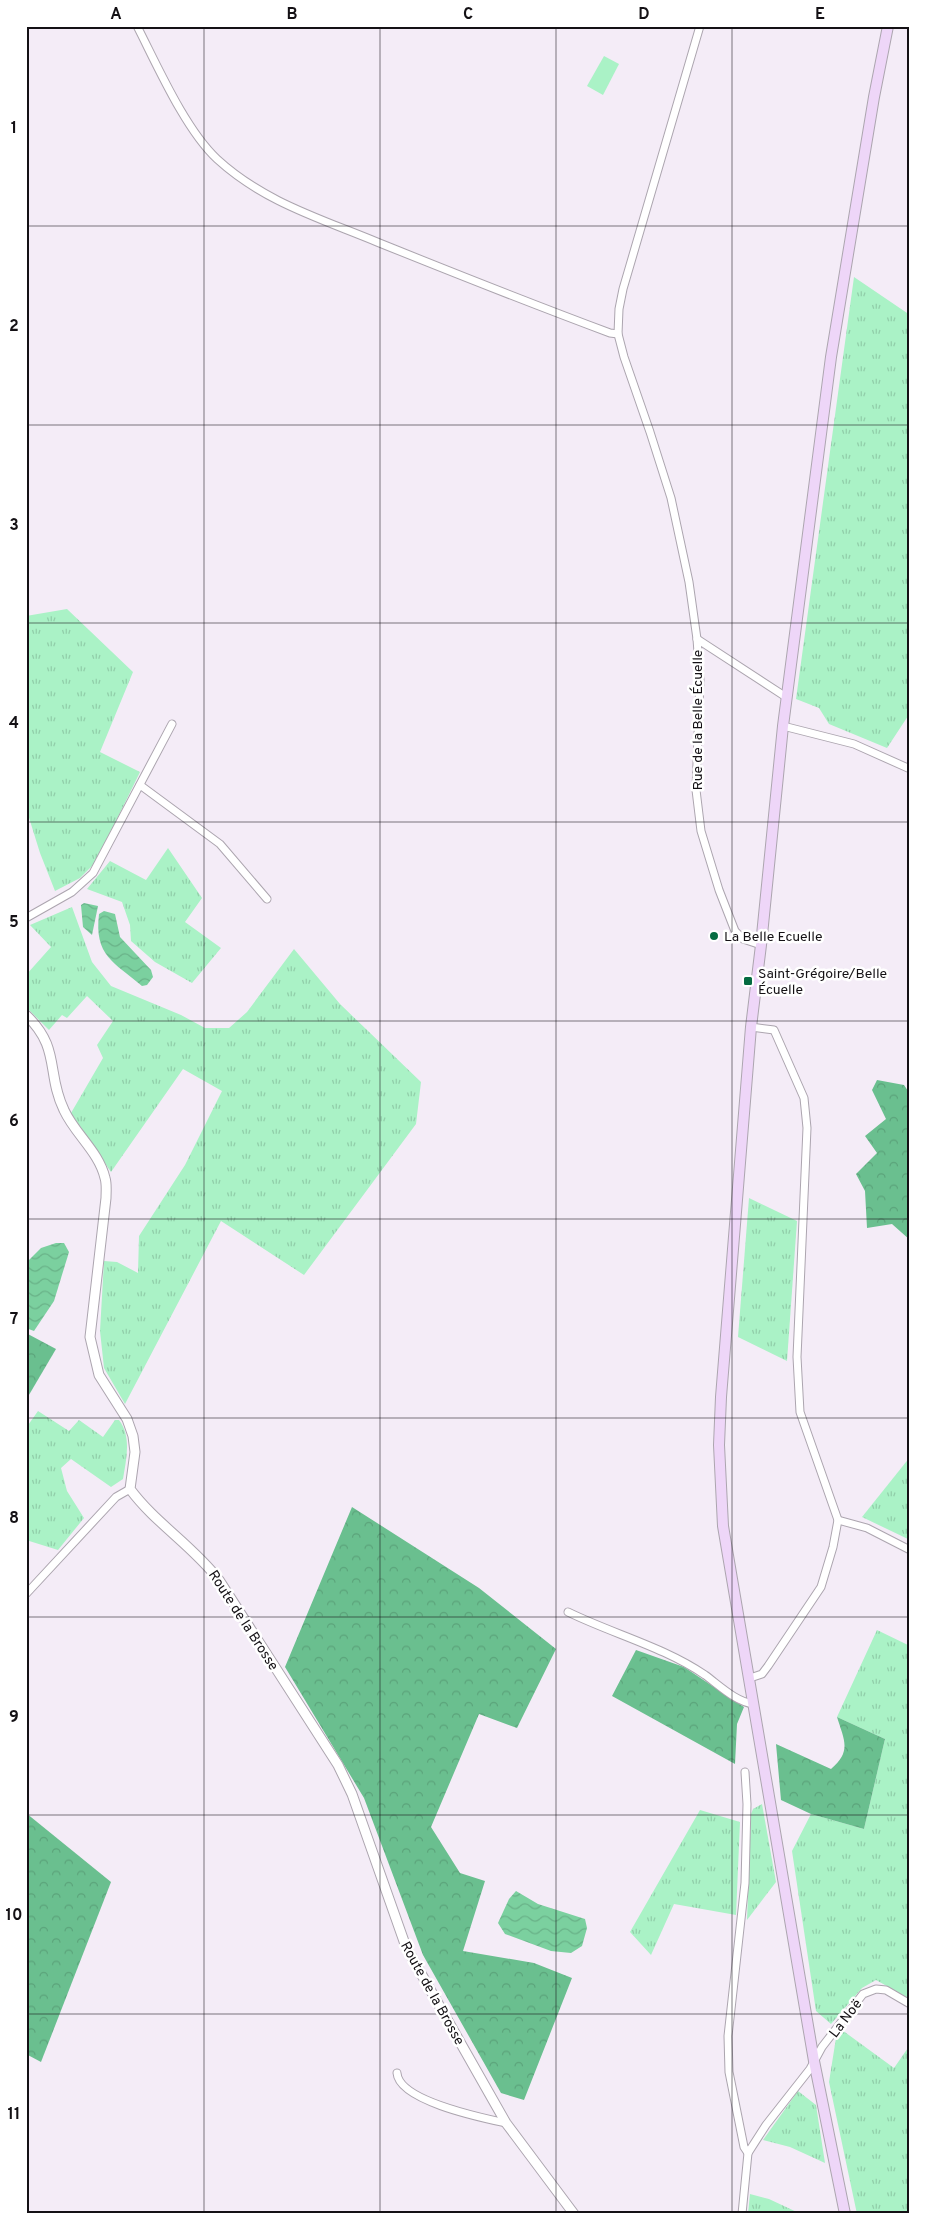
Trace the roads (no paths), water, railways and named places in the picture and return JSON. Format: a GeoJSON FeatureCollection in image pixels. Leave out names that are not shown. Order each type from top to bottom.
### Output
{"type":"FeatureCollection","features":[{"type":"Feature","properties":{"kind":"main road"},"geometry":{"type":"LineString","coordinates":[[845,2214],[814,2061],[724,1526],[719,1445],[751,1027],[762,945],[782,726],[833,347],[871,116],[888,26]]}},
{"type":"Feature","properties":{"kind":"street"},"geometry":{"type":"LineString","coordinates":[[137,26],[196,134],[216,158],[262,194],[293,209],[486,286],[610,333],[618,334]]}},
{"type":"Feature","properties":{"kind":"street","name":"Rue de la Belle Écuelle"},"geometry":{"type":"LineString","coordinates":[[700,26],[623,289],[619,309],[618,334],[671,498],[688,578],[697,639],[700,710],[696,790],[701,831],[720,890],[736,931],[743,939],[762,945]]}},
{"type":"Feature","properties":{"kind":"street"},"geometry":{"type":"LineString","coordinates":[[697,639],[786,697]]}},
{"type":"Feature","properties":{"kind":"street"},"geometry":{"type":"LineString","coordinates":[[26,918],[72,892],[93,873],[172,724]]}},
{"type":"Feature","properties":{"kind":"street"},"geometry":{"type":"LineString","coordinates":[[782,726],[854,744],[910,769]]}},
{"type":"Feature","properties":{"kind":"street"},"geometry":{"type":"LineString","coordinates":[[140,785],[220,844],[267,899]]}},
{"type":"Feature","properties":{"kind":"street"},"geometry":{"type":"LineString","coordinates":[[26,1015],[45,1036],[50,1049],[58,1095],[64,1111],[98,1159],[106,1179],[106,1198],[90,1337],[99,1375],[127,1419],[133,1436],[135,1452],[130,1489],[116,1497],[26,1594]]}},
{"type":"Feature","properties":{"kind":"street"},"geometry":{"type":"LineString","coordinates":[[750,1678],[762,1674],[821,1587],[833,1547],[838,1520],[800,1412],[796,1357],[807,1128],[804,1098],[774,1030],[751,1027]]}},
{"type":"Feature","properties":{"kind":"street","name":"Route de la Brosse"},"geometry":{"type":"LineString","coordinates":[[130,1489],[140,1503],[206,1562],[338,1765],[352,1794],[406,1947],[506,2123],[574,2214]]}},
{"type":"Feature","properties":{"kind":"street"},"geometry":{"type":"LineString","coordinates":[[838,1520],[867,1528],[910,1550]]}},
{"type":"Feature","properties":{"kind":"street"},"geometry":{"type":"LineString","coordinates":[[568,1612],[672,1657],[697,1670],[742,1701],[754,1704]]}},
{"type":"Feature","properties":{"kind":"street"},"geometry":{"type":"LineString","coordinates":[[742,2214],[748,2153],[744,2147],[728,2072],[728,2036],[744,1883],[747,1804],[745,1772]]}},
{"type":"Feature","properties":{"kind":"street","name":"La Noë"},"geometry":{"type":"LineString","coordinates":[[748,2153],[822,2047],[840,2027],[863,1994],[876,1989],[886,1990],[910,2004]]}},
{"type":"Feature","properties":{"kind":"street"},"geometry":{"type":"LineString","coordinates":[[397,2073],[397,2077],[404,2086],[424,2099],[456,2111],[506,2123]]}},
{"type":"Feature","properties":{"kind":"water"},"geometry":{"type":"Polygon","coordinates":[[[84,903],[98,906],[92,935],[83,927],[81,905],[84,903]]]}},
{"type":"Feature","properties":{"kind":"water"},"geometry":{"type":"Polygon","coordinates":[[[104,911],[115,914],[120,937],[151,970],[153,977],[147,985],[142,986],[123,971],[108,957],[103,949],[98,928],[99,914],[104,911]]]}},
{"type":"Feature","properties":{"kind":"water"},"geometry":{"type":"Polygon","coordinates":[[[56,1243],[64,1243],[69,1252],[54,1301],[34,1331],[26,1328],[26,1263],[41,1248],[56,1243]]]}},
{"type":"Feature","properties":{"kind":"water"},"geometry":{"type":"Polygon","coordinates":[[[516,1891],[538,1904],[585,1919],[587,1928],[582,1946],[571,1953],[551,1951],[505,1934],[498,1923],[509,1899],[516,1891]]]}},
{"type":"Feature","properties":{"kind":"place","name":"La Belle Ecuelle"},"geometry":{"type":"Point","coordinates":[714,936]}},
{"type":"Feature","properties":{"kind":"place","name":"Saint-Grégoire/Belle Écuelle"},"geometry":{"type":"Point","coordinates":[748,981]}}]}
